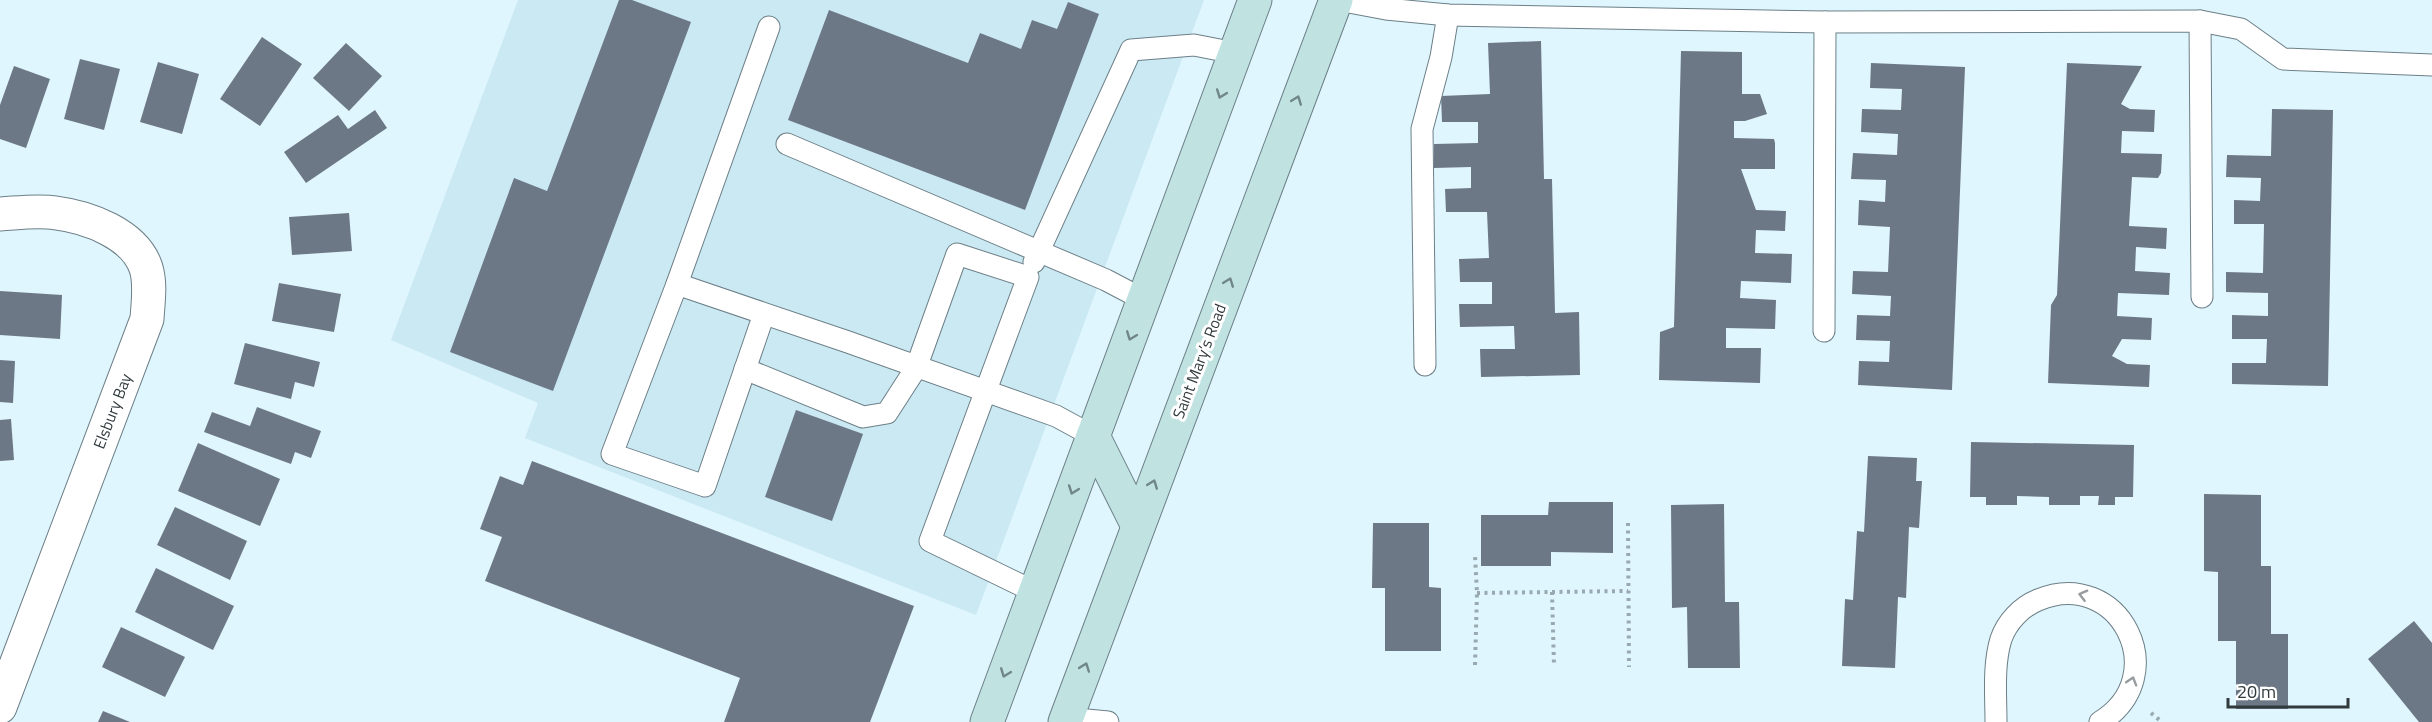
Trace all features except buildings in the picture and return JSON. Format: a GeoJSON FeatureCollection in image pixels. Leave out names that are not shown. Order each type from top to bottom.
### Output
{"type":"FeatureCollection","features":[{"type":"Feature","properties":{"kind":"main road"},"geometry":{"type":"LineString","coordinates":[[987,722],[1255,0]]}},
{"type":"Feature","properties":{"kind":"main road","name":"Saint Mary’s Road"},"geometry":{"type":"LineString","coordinates":[[1065,720],[1337,0]]}},
{"type":"Feature","properties":{"kind":"main road"},"geometry":{"type":"LineString","coordinates":[[1094,435],[1138,525]]}},
{"type":"Feature","properties":{"kind":"street","name":"Elsbury Bay"},"geometry":{"type":"LineString","coordinates":[[0,214],[55,213],[117,232],[135,249],[146,267],[149,292],[147,319],[0,707]]}},
{"type":"Feature","properties":{"kind":"lane"},"geometry":{"type":"LineString","coordinates":[[1337,0],[1386,9],[1448,15],[1825,22],[2200,21],[2241,29],[2283,59],[2432,65]]}},
{"type":"Feature","properties":{"kind":"lane"},"geometry":{"type":"LineString","coordinates":[[1425,365],[1422,129],[1441,57],[1448,15]]}},
{"type":"Feature","properties":{"kind":"lane"},"geometry":{"type":"LineString","coordinates":[[2200,21],[2202,297]]}},
{"type":"Feature","properties":{"kind":"lane"},"geometry":{"type":"LineString","coordinates":[[1824,331],[1825,22]]}},
{"type":"Feature","properties":{"kind":"lane"},"geometry":{"type":"LineString","coordinates":[[764,314],[705,486],[612,454],[677,284],[769,27]]}},
{"type":"Feature","properties":{"kind":"lane"},"geometry":{"type":"LineString","coordinates":[[1035,592],[930,541],[1028,277],[1131,50],[1194,45],[1235,54]]}},
{"type":"Feature","properties":{"kind":"lane"},"geometry":{"type":"LineString","coordinates":[[787,144],[1040,251],[1106,280],[1144,300]]}},
{"type":"Feature","properties":{"kind":"lane"},"geometry":{"type":"LineString","coordinates":[[745,369],[863,417],[887,413],[916,368],[957,254],[1028,277]]}},
{"type":"Feature","properties":{"kind":"lane"},"geometry":{"type":"LineString","coordinates":[[677,284],[1056,416],[1094,435]]}},
{"type":"Feature","properties":{"kind":"lane"},"geometry":{"type":"LineString","coordinates":[[1996,722],[1997,661],[2001,638],[2012,619],[2029,603],[2050,595],[2073,593],[2095,598],[2114,611],[2128,629],[2136,651],[2135,674],[2127,696],[2113,714],[2100,722]]}},
{"type":"Feature","properties":{"kind":"lane"},"geometry":{"type":"LineString","coordinates":[[1065,720],[1107,722]]}},
{"type":"Feature","properties":{"kind":"path"},"geometry":{"type":"LineString","coordinates":[[1628,523],[1629,667]]}},
{"type":"Feature","properties":{"kind":"path"},"geometry":{"type":"LineString","coordinates":[[1475,555],[1477,593],[1475,665]]}},
{"type":"Feature","properties":{"kind":"path"},"geometry":{"type":"LineString","coordinates":[[1477,593],[1628,591]]}},
{"type":"Feature","properties":{"kind":"path"},"geometry":{"type":"LineString","coordinates":[[1552,592],[1554,666]]}},
{"type":"Feature","properties":{"kind":"shaded area"},"geometry":{"type":"Polygon","coordinates":[[[518,0],[1204,0],[976,615],[525,438],[538,403],[391,340],[518,0]]]}}]}
